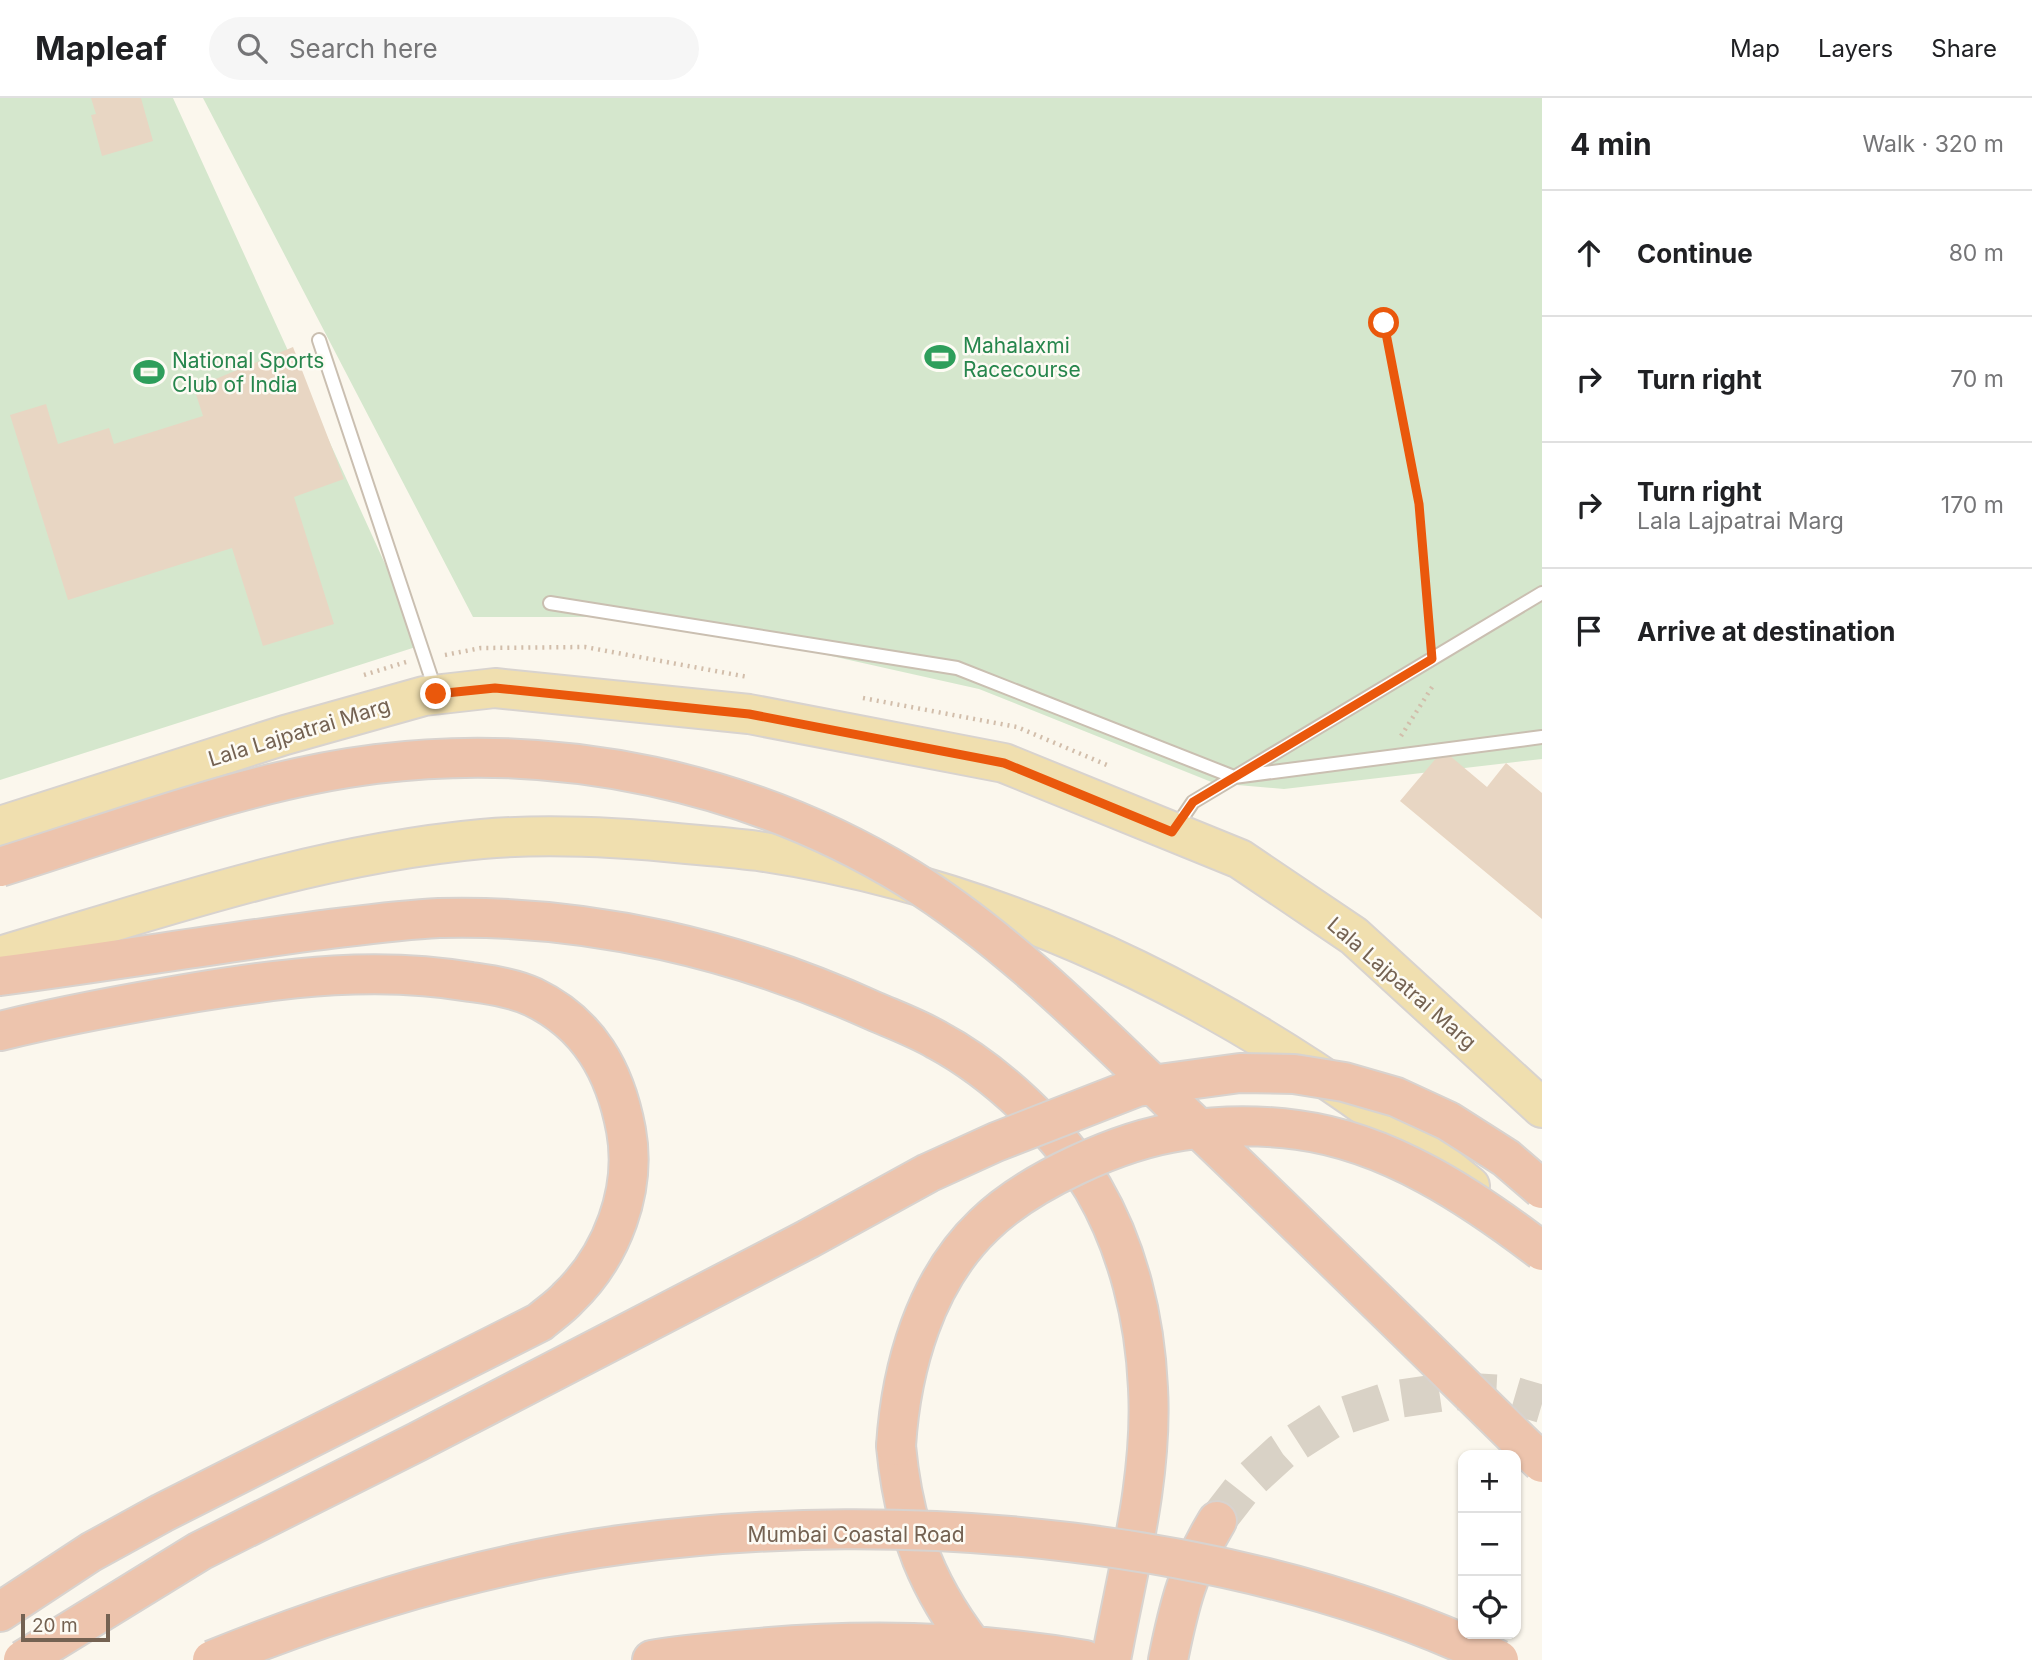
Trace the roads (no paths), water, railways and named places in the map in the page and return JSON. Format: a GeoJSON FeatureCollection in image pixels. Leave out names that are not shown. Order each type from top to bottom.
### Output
{"type":"FeatureCollection","features":[{"type":"Feature","properties":{"kind":"highway"},"geometry":{"type":"LineString","coordinates":[[0,867],[293,777],[379,764],[477,758],[576,762],[676,780],[762,808],[836,838],[911,880],[1037,976],[1352,1274],[1542,1464]]}},
{"type":"Feature","properties":{"kind":"highway"},"geometry":{"type":"LineString","coordinates":[[0,976],[381,923],[439,918],[561,924],[684,944],[757,965],[834,993],[939,1040],[983,1069],[1021,1100],[1085,1177],[1106,1214],[1130,1272],[1143,1334],[1149,1388],[1148,1441],[1139,1508],[1111,1660]]}},
{"type":"Feature","properties":{"kind":"highway"},"geometry":{"type":"LineString","coordinates":[[0,1031],[164,998],[326,974],[446,977],[493,985],[531,996],[559,1012],[587,1038],[606,1066],[620,1097],[628,1142],[627,1186],[618,1223],[597,1263],[570,1297],[540,1322],[162,1513],[91,1552],[0,1612]]}},
{"type":"Feature","properties":{"kind":"highway"},"geometry":{"type":"LineString","coordinates":[[23,1660],[200,1551],[417,1442],[928,1173],[996,1142],[1137,1087],[1240,1073],[1294,1074],[1344,1082],[1396,1097],[1448,1121],[1506,1158],[1542,1189]]}},
{"type":"Feature","properties":{"kind":"highway"},"geometry":{"type":"LineString","coordinates":[[984,1660],[957,1626],[931,1583],[906,1519],[895,1446],[898,1409],[908,1364],[922,1321],[957,1256],[983,1225],[1014,1200],[1091,1159],[1137,1142],[1182,1131],[1241,1126],[1300,1130],[1351,1143],[1407,1164],[1456,1191],[1542,1251]]}},
{"type":"Feature","properties":{"kind":"highway"},"geometry":{"type":"LineString","coordinates":[[1511,1433],[1542,1477]]}},
{"type":"Feature","properties":{"kind":"highway"},"geometry":{"type":"LineString","coordinates":[[1168,1660],[1181,1597],[1193,1564],[1217,1521]]}},
{"type":"Feature","properties":{"kind":"highway","name":"Mumbai Coastal Road"},"geometry":{"type":"LineString","coordinates":[[212,1660],[292,1628],[409,1591],[529,1562],[625,1544],[724,1534],[810,1531],[997,1535],[1162,1556],[1253,1575],[1338,1598],[1430,1631],[1499,1660]]}},
{"type":"Feature","properties":{"kind":"highway"},"geometry":{"type":"LineString","coordinates":[[652,1660],[784,1645],[889,1642],[974,1645],[1085,1660]]}},
{"type":"Feature","properties":{"kind":"main road","name":"Lala Lajpatrai Marg"},"geometry":{"type":"LineString","coordinates":[[0,826],[285,734],[431,676],[495,688],[762,716],[1004,763],[1240,859],[1354,936],[1542,1108]]}},
{"type":"Feature","properties":{"kind":"main road"},"geometry":{"type":"LineString","coordinates":[[0,956],[267,877],[384,852],[482,839],[550,836],[654,841],[758,851],[867,873],[957,898],[1080,944],[1148,974],[1254,1032],[1354,1097],[1447,1167],[1542,1245]]}},
{"type":"Feature","properties":{"kind":"lane"},"geometry":{"type":"LineString","coordinates":[[319,340],[431,676]]}},
{"type":"Feature","properties":{"kind":"lane"},"geometry":{"type":"LineString","coordinates":[[1172,832],[1193,802],[1542,593]]}},
{"type":"Feature","properties":{"kind":"lane"},"geometry":{"type":"LineString","coordinates":[[550,603],[957,668],[1234,777],[1542,737]]}},
{"type":"Feature","properties":{"kind":"tunnel"},"geometry":{"type":"LineString","coordinates":[[1217,1521],[1245,1485],[1281,1452],[1331,1420],[1391,1400],[1452,1391],[1508,1394],[1542,1404]]}},
{"type":"Feature","properties":{"kind":"place","name":"Mahalaxmi Racecourse"},"geometry":{"type":"Point","coordinates":[940,357]}},
{"type":"Feature","properties":{"kind":"place","name":"National Sports Club of India"},"geometry":{"type":"Point","coordinates":[149,372]}}]}
